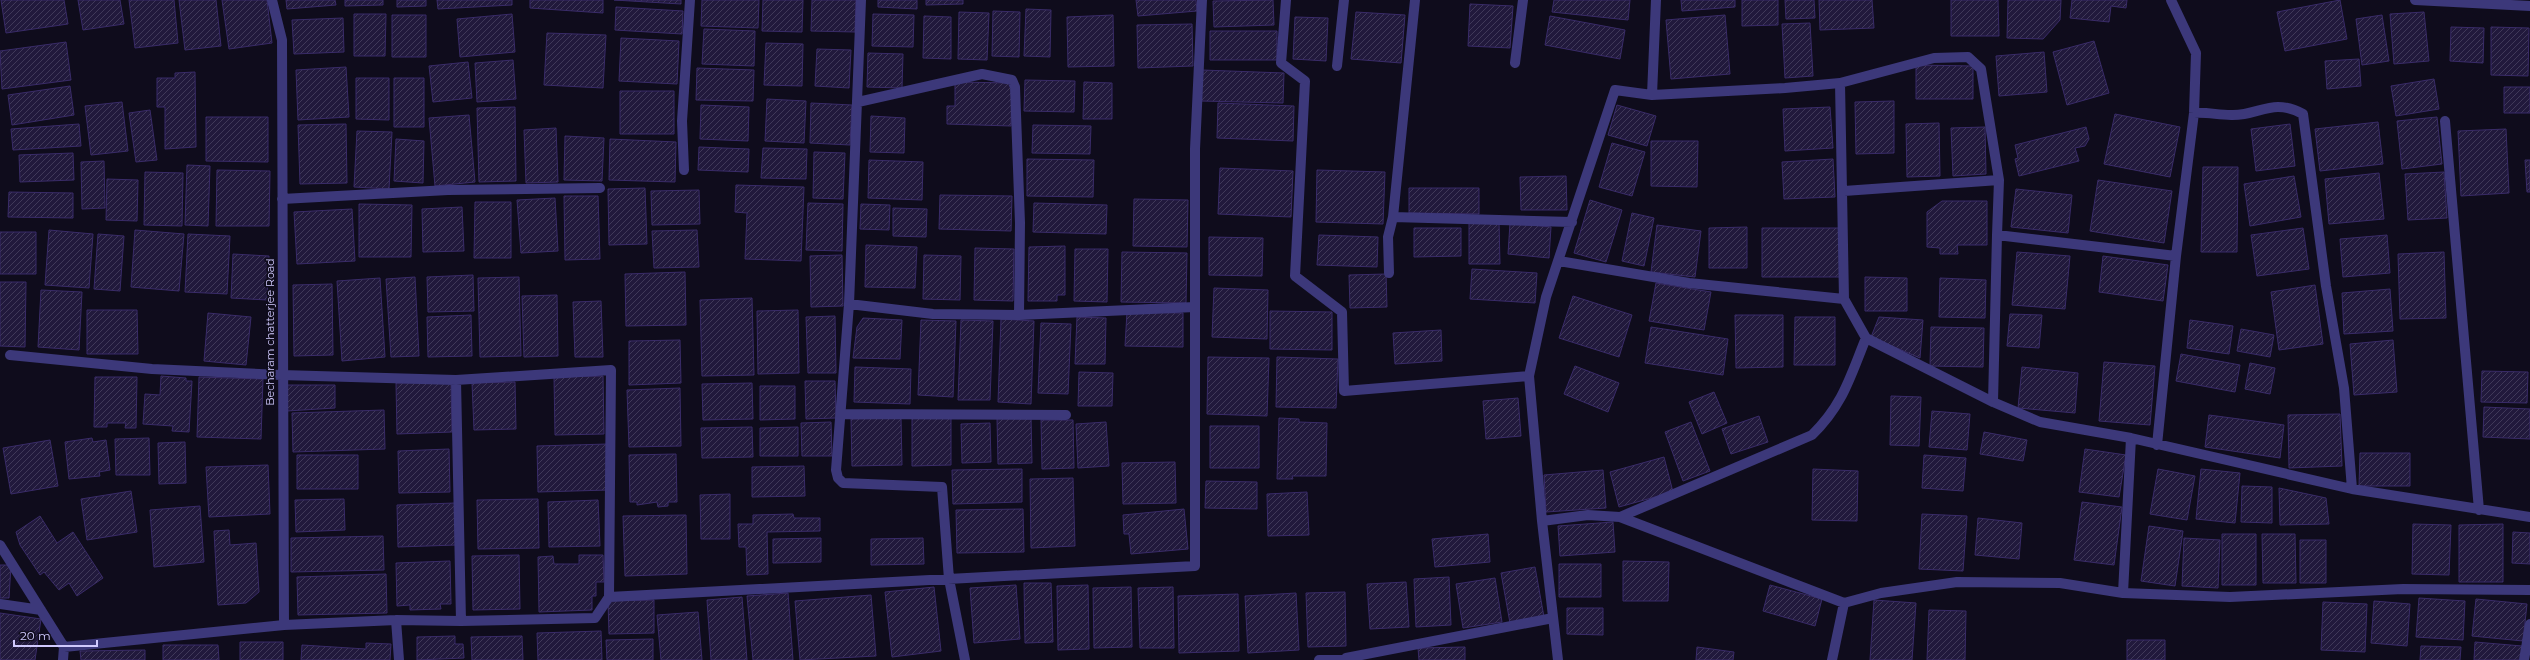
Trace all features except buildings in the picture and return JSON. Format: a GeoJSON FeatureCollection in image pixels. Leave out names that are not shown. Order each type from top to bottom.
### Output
{"type":"FeatureCollection","features":[{"type":"Feature","properties":{"kind":"street","name":"Becharam chatterjee Road"},"geometry":{"type":"LineString","coordinates":[[272,0],[282,40],[281,375],[284,625]]}},
{"type":"Feature","properties":{"kind":"street"},"geometry":{"type":"LineString","coordinates":[[684,170],[682,121],[690,0]]}},
{"type":"Feature","properties":{"kind":"street"},"geometry":{"type":"LineString","coordinates":[[861,0],[849,304],[842,414],[836,470],[838,478],[843,483],[942,488],[949,579],[965,660]]}},
{"type":"Feature","properties":{"kind":"street"},"geometry":{"type":"LineString","coordinates":[[609,597],[1195,566],[1195,149],[1202,0]]}},
{"type":"Feature","properties":{"kind":"street"},"geometry":{"type":"LineString","coordinates":[[1286,0],[1281,63],[1306,81],[1295,276],[1342,312],[1344,391],[1529,376]]}},
{"type":"Feature","properties":{"kind":"street"},"geometry":{"type":"LineString","coordinates":[[1336,66],[1344,0]]}},
{"type":"Feature","properties":{"kind":"street"},"geometry":{"type":"LineString","coordinates":[[1388,273],[1388,237],[1393,217],[1415,0]]}},
{"type":"Feature","properties":{"kind":"street"},"geometry":{"type":"LineString","coordinates":[[1515,62],[1522,0]]}},
{"type":"Feature","properties":{"kind":"street"},"geometry":{"type":"LineString","coordinates":[[1652,95],[1656,0]]}},
{"type":"Feature","properties":{"kind":"street"},"geometry":{"type":"LineString","coordinates":[[2157,445],[2176,256],[2194,113],[2196,53],[2171,0]]}},
{"type":"Feature","properties":{"kind":"street"},"geometry":{"type":"LineString","coordinates":[[2415,0],[2530,6]]}},
{"type":"Feature","properties":{"kind":"street"},"geometry":{"type":"LineString","coordinates":[[1558,660],[1542,521],[1529,376],[1546,296],[1559,261],[1615,90],[1652,95],[1785,88],[1840,83],[1934,58],[1968,57],[1981,69],[1999,180],[1993,402]]}},
{"type":"Feature","properties":{"kind":"street"},"geometry":{"type":"LineString","coordinates":[[858,102],[982,74],[1012,80],[1015,87],[1020,223],[1019,315]]}},
{"type":"Feature","properties":{"kind":"street"},"geometry":{"type":"LineString","coordinates":[[1840,83],[1844,191],[1844,299],[1866,338],[1993,402],[2040,422],[2131,438],[2352,489],[2530,518]]}},
{"type":"Feature","properties":{"kind":"street"},"geometry":{"type":"LineString","coordinates":[[2194,113],[2210,112],[2231,116],[2271,107],[2289,107],[2303,114],[2326,286],[2344,388],[2352,489]]}},
{"type":"Feature","properties":{"kind":"street"},"geometry":{"type":"LineString","coordinates":[[2445,121],[2480,510]]}},
{"type":"Feature","properties":{"kind":"street"},"geometry":{"type":"LineString","coordinates":[[1844,191],[1999,180]]}},
{"type":"Feature","properties":{"kind":"street"},"geometry":{"type":"LineString","coordinates":[[282,198],[448,190],[600,188]]}},
{"type":"Feature","properties":{"kind":"street"},"geometry":{"type":"LineString","coordinates":[[1393,217],[1572,222]]}},
{"type":"Feature","properties":{"kind":"street"},"geometry":{"type":"LineString","coordinates":[[1997,235],[2176,256]]}},
{"type":"Feature","properties":{"kind":"street"},"geometry":{"type":"LineString","coordinates":[[1559,261],[1689,283],[1844,299]]}},
{"type":"Feature","properties":{"kind":"street"},"geometry":{"type":"LineString","coordinates":[[849,304],[933,314],[1019,315],[1195,307]]}},
{"type":"Feature","properties":{"kind":"street"},"geometry":{"type":"LineString","coordinates":[[1620,517],[1812,435],[1829,419],[1839,404],[1866,338]]}},
{"type":"Feature","properties":{"kind":"street"},"geometry":{"type":"LineString","coordinates":[[10,355],[152,369],[281,375],[456,380],[612,370],[609,597],[595,618],[462,621],[396,620],[284,625],[64,647]]}},
{"type":"Feature","properties":{"kind":"street"},"geometry":{"type":"LineString","coordinates":[[456,380],[462,621]]}},
{"type":"Feature","properties":{"kind":"street"},"geometry":{"type":"LineString","coordinates":[[842,414],[1066,415]]}},
{"type":"Feature","properties":{"kind":"street"},"geometry":{"type":"LineString","coordinates":[[2123,593],[2131,438]]}},
{"type":"Feature","properties":{"kind":"street"},"geometry":{"type":"LineString","coordinates":[[1542,521],[1588,515],[1620,517],[1844,603],[1881,593],[1957,582],[2060,583],[2123,593],[2230,597],[2403,589],[2530,590]]}},
{"type":"Feature","properties":{"kind":"street"},"geometry":{"type":"LineString","coordinates":[[0,545],[64,647],[63,660]]}},
{"type":"Feature","properties":{"kind":"street"},"geometry":{"type":"LineString","coordinates":[[1832,660],[1844,603]]}},
{"type":"Feature","properties":{"kind":"street"},"geometry":{"type":"LineString","coordinates":[[0,604],[40,610]]}},
{"type":"Feature","properties":{"kind":"street"},"geometry":{"type":"LineString","coordinates":[[1319,660],[1346,659],[1553,618]]}},
{"type":"Feature","properties":{"kind":"street"},"geometry":{"type":"LineString","coordinates":[[396,620],[398,660]]}},
{"type":"Feature","properties":{"kind":"street"},"geometry":{"type":"LineString","coordinates":[[2524,660],[2530,624]]}}]}
